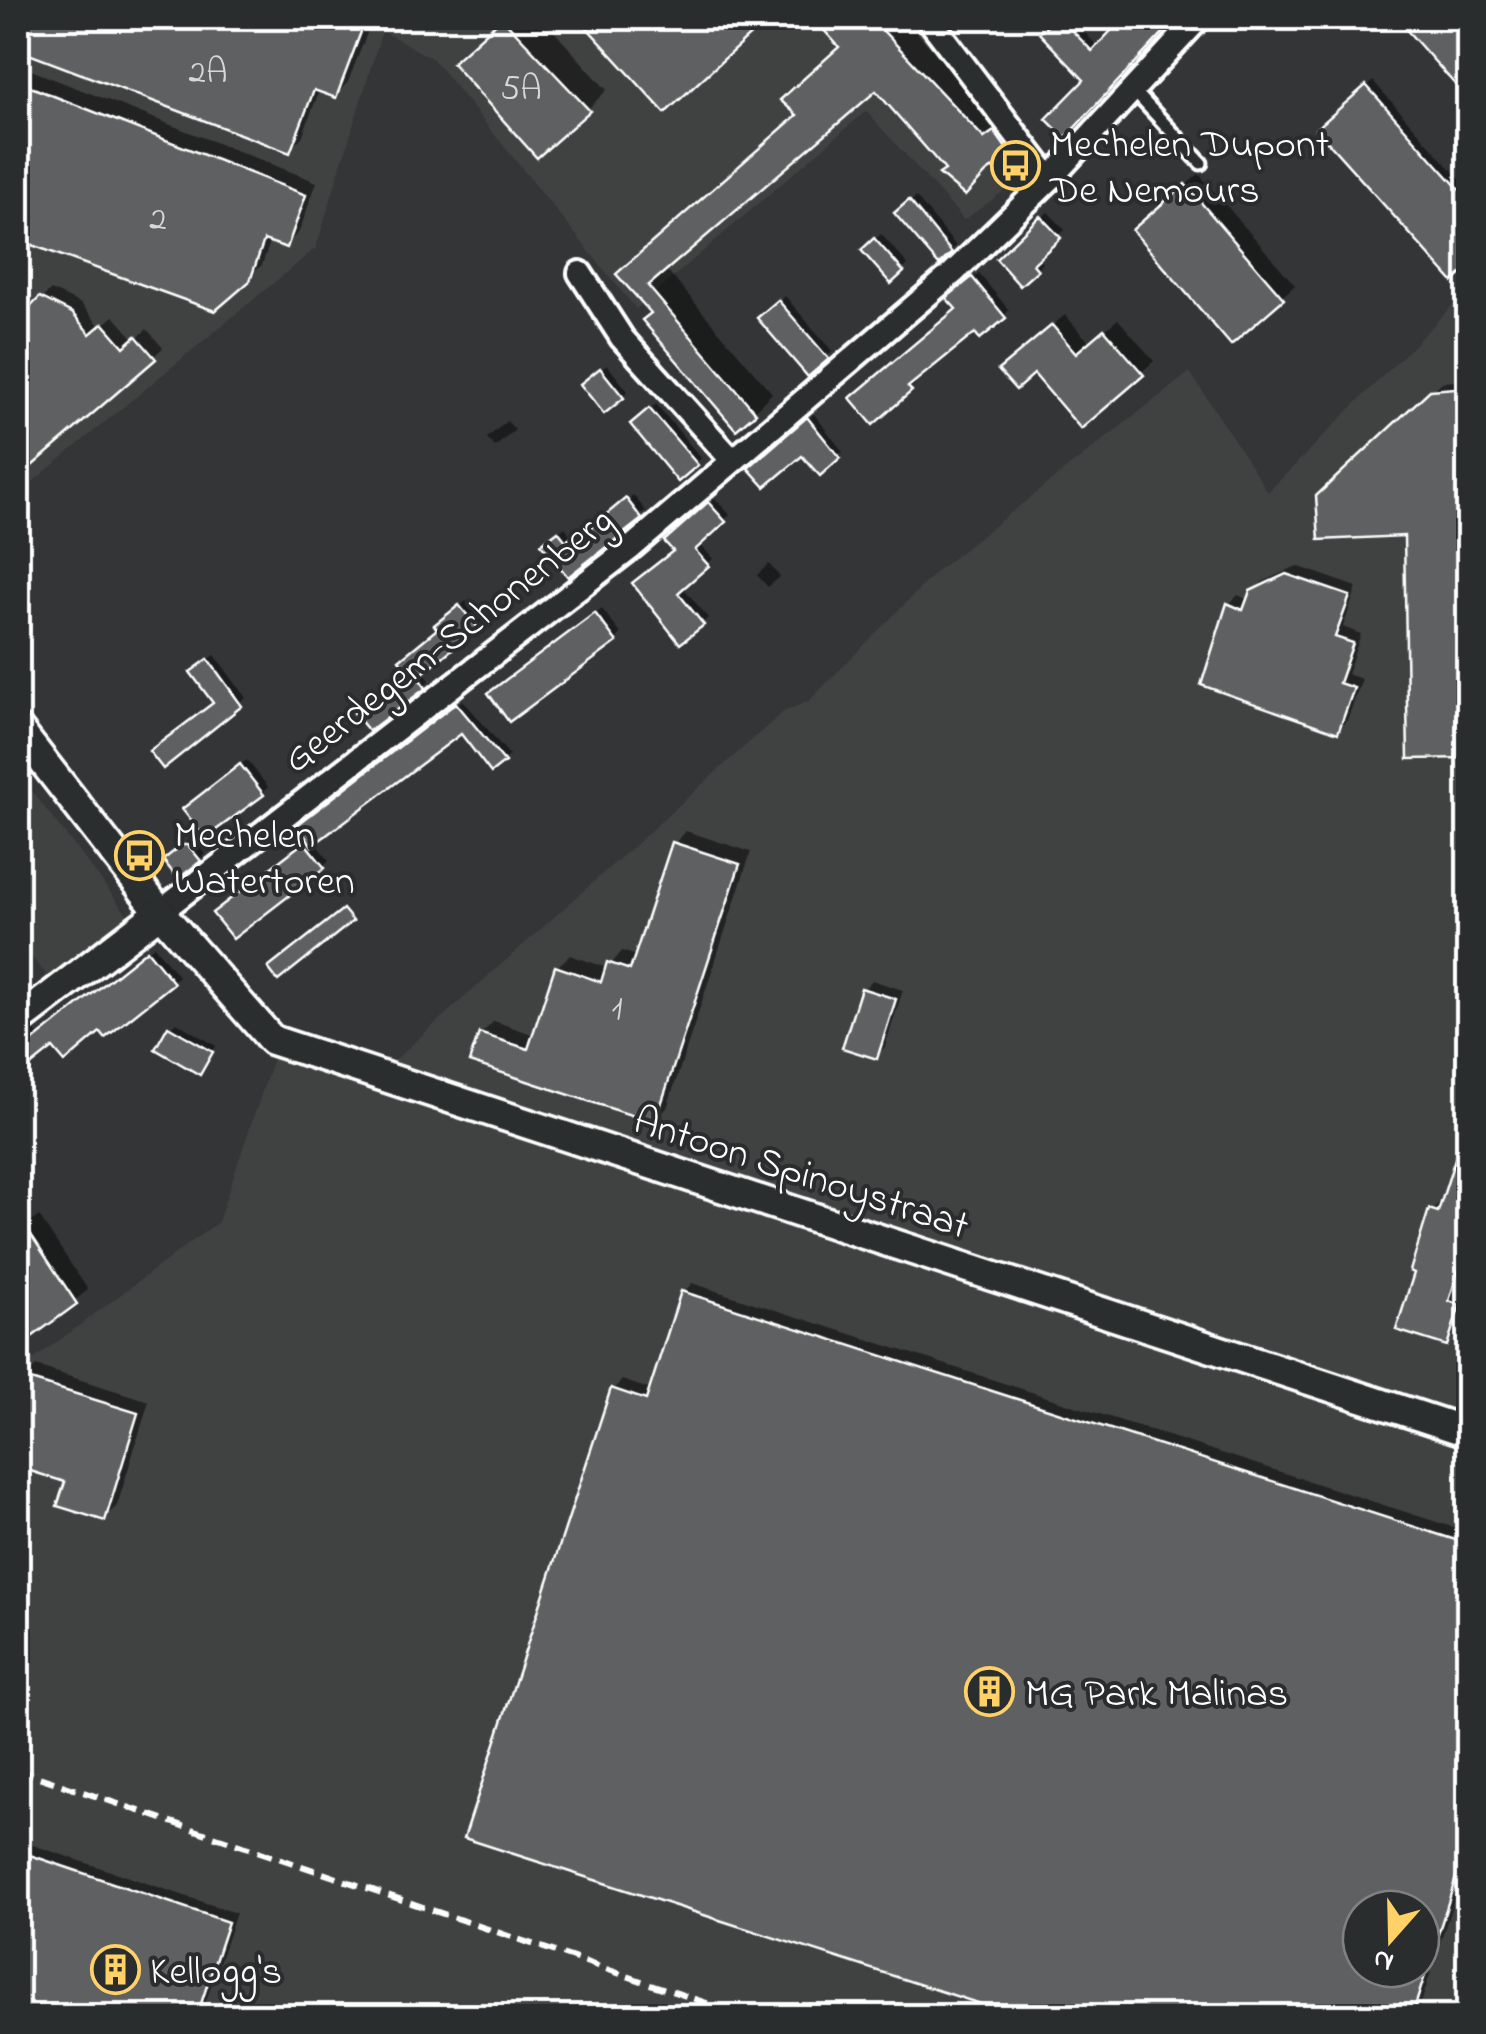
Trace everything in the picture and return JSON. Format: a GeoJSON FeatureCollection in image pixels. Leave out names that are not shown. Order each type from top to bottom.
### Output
{"type":"FeatureCollection","features":[{"type":"Feature","properties":{"kind":"street"},"geometry":{"type":"LineString","coordinates":[[928,18],[1050,179]]}},
{"type":"Feature","properties":{"kind":"street","name":"Geerdegem-Schonenberg"},"geometry":{"type":"LineString","coordinates":[[18,1021],[632,547],[952,273],[1050,179],[1199,18]]}},
{"type":"Feature","properties":{"kind":"street"},"geometry":{"type":"LineString","coordinates":[[580,273],[622,338],[732,460]]}},
{"type":"Feature","properties":{"kind":"street","name":"Antoon Spinoystraat"},"geometry":{"type":"LineString","coordinates":[[18,729],[160,912],[272,1040],[1468,1432]]}},
{"type":"Feature","properties":{"kind":"lane"},"geometry":{"type":"LineString","coordinates":[[1134,90],[1201,163]]}},
{"type":"Feature","properties":{"kind":"shaded area"},"geometry":{"type":"Polygon","coordinates":[[[18,18],[932,18],[1047,160],[964,220],[866,111],[636,309],[433,59],[382,31],[316,248],[18,494],[18,18]]]}},
{"type":"Feature","properties":{"kind":"shaded area"},"geometry":{"type":"Polygon","coordinates":[[[1468,295],[1468,2016],[18,2016],[18,1371],[218,1222],[274,1056],[370,1082],[783,712],[809,701],[939,569],[1190,372],[1268,492],[1460,298],[1468,295]]]}},
{"type":"Feature","properties":{"kind":"shaded area"},"geometry":{"type":"Polygon","coordinates":[[[18,773],[130,918],[49,978],[18,941],[18,773]]]}},
{"type":"Feature","properties":{"kind":"building"},"geometry":{"type":"Polygon","coordinates":[[[24,18],[347,18],[364,24],[336,98],[314,90],[290,153],[18,50],[24,18]]]}},
{"type":"Feature","properties":{"kind":"building"},"geometry":{"type":"Polygon","coordinates":[[[502,18],[590,111],[537,158],[452,63],[502,18]]]}},
{"type":"Feature","properties":{"kind":"building"},"geometry":{"type":"Polygon","coordinates":[[[578,18],[769,18],[665,113],[578,18]]]}},
{"type":"Feature","properties":{"kind":"building"},"geometry":{"type":"Polygon","coordinates":[[[813,18],[871,18],[984,138],[994,131],[1011,155],[986,173],[965,196],[939,174],[945,170],[876,91],[648,286],[756,413],[736,430],[642,320],[651,313],[616,274],[797,115],[780,100],[839,47],[813,18]]]}},
{"type":"Feature","properties":{"kind":"building"},"geometry":{"type":"Polygon","coordinates":[[[1056,18],[1092,51],[1123,18],[1177,18],[1065,138],[1046,119],[1084,80],[1039,33],[1056,18]]]}},
{"type":"Feature","properties":{"kind":"building"},"geometry":{"type":"Polygon","coordinates":[[[1396,18],[1468,18],[1468,99],[1396,18]]]}},
{"type":"Feature","properties":{"kind":"building"},"geometry":{"type":"Polygon","coordinates":[[[18,82],[306,195],[287,248],[264,240],[250,281],[215,311],[18,240],[18,82]]]}},
{"type":"Feature","properties":{"kind":"building"},"geometry":{"type":"Polygon","coordinates":[[[1366,85],[1466,197],[1461,202],[1468,210],[1468,268],[1453,282],[1316,129],[1366,85]]]}},
{"type":"Feature","properties":{"kind":"building"},"geometry":{"type":"Polygon","coordinates":[[[1185,184],[1284,299],[1231,345],[1132,230],[1185,184]]]}},
{"type":"Feature","properties":{"kind":"building"},"geometry":{"type":"Polygon","coordinates":[[[909,200],[952,253],[939,265],[894,213],[909,200]]]}},
{"type":"Feature","properties":{"kind":"building"},"geometry":{"type":"Polygon","coordinates":[[[1040,216],[1061,238],[1033,264],[1038,270],[1020,286],[996,259],[1040,216]]]}},
{"type":"Feature","properties":{"kind":"building"},"geometry":{"type":"Polygon","coordinates":[[[874,238],[904,272],[891,284],[861,250],[874,238]]]}},
{"type":"Feature","properties":{"kind":"building"},"geometry":{"type":"Polygon","coordinates":[[[972,277],[1006,318],[980,339],[975,333],[908,387],[912,391],[873,425],[850,398],[956,309],[946,298],[972,277]]]}},
{"type":"Feature","properties":{"kind":"building"},"geometry":{"type":"Polygon","coordinates":[[[40,297],[72,313],[90,334],[103,323],[124,347],[136,336],[156,359],[18,478],[18,320],[40,297]]]}},
{"type":"Feature","properties":{"kind":"building"},"geometry":{"type":"Polygon","coordinates":[[[778,300],[829,359],[808,377],[757,318],[778,300]]]}},
{"type":"Feature","properties":{"kind":"building"},"geometry":{"type":"Polygon","coordinates":[[[1052,325],[1076,353],[1104,329],[1144,375],[1081,429],[1034,374],[1016,390],[998,370],[1052,325]]]}},
{"type":"Feature","properties":{"kind":"building"},"geometry":{"type":"Polygon","coordinates":[[[600,368],[624,398],[604,414],[580,384],[600,368]]]}},
{"type":"Feature","properties":{"kind":"building"},"geometry":{"type":"Polygon","coordinates":[[[1468,387],[1468,758],[1408,759],[1404,536],[1319,540],[1316,496],[1430,390],[1468,387]]]}},
{"type":"Feature","properties":{"kind":"building"},"geometry":{"type":"Polygon","coordinates":[[[649,408],[698,465],[678,482],[630,424],[649,408]]]}},
{"type":"Feature","properties":{"kind":"building"},"geometry":{"type":"Polygon","coordinates":[[[807,417],[840,458],[820,476],[802,456],[765,487],[748,468],[807,417]]]}},
{"type":"Feature","properties":{"kind":"building"},"geometry":{"type":"Polygon","coordinates":[[[626,498],[642,519],[568,577],[541,544],[558,531],[566,541],[582,528],[585,532],[626,498]]]}},
{"type":"Feature","properties":{"kind":"building"},"geometry":{"type":"Polygon","coordinates":[[[708,502],[726,522],[695,550],[709,566],[678,593],[704,625],[680,644],[632,583],[673,551],[664,541],[708,502]]]}},
{"type":"Feature","properties":{"kind":"building"},"geometry":{"type":"Polygon","coordinates":[[[1286,574],[1350,596],[1335,637],[1353,643],[1339,683],[1354,688],[1338,733],[1201,685],[1227,603],[1243,610],[1250,591],[1286,574]]]}},
{"type":"Feature","properties":{"kind":"building"},"geometry":{"type":"Polygon","coordinates":[[[459,605],[478,628],[418,677],[426,688],[369,731],[354,713],[407,670],[399,660],[459,605]]]}},
{"type":"Feature","properties":{"kind":"building"},"geometry":{"type":"Polygon","coordinates":[[[595,613],[617,642],[509,722],[488,693],[595,613]]]}},
{"type":"Feature","properties":{"kind":"building"},"geometry":{"type":"Polygon","coordinates":[[[208,659],[242,706],[163,769],[149,751],[213,703],[190,672],[208,659]]]}},
{"type":"Feature","properties":{"kind":"building"},"geometry":{"type":"Polygon","coordinates":[[[456,703],[505,762],[491,773],[461,734],[312,846],[297,825],[456,703]]]}},
{"type":"Feature","properties":{"kind":"building"},"geometry":{"type":"Polygon","coordinates":[[[240,764],[264,795],[205,838],[182,809],[240,764]]]}},
{"type":"Feature","properties":{"kind":"building"},"geometry":{"type":"Polygon","coordinates":[[[304,842],[325,868],[233,939],[212,913],[304,842]]]}},
{"type":"Feature","properties":{"kind":"building"},"geometry":{"type":"Polygon","coordinates":[[[672,842],[740,864],[655,1123],[469,1062],[479,1033],[528,1049],[555,966],[601,982],[607,962],[630,970],[672,842]]]}},
{"type":"Feature","properties":{"kind":"building"},"geometry":{"type":"Polygon","coordinates":[[[182,845],[188,845],[201,861],[178,879],[163,860],[182,845]]]}},
{"type":"Feature","properties":{"kind":"building"},"geometry":{"type":"Polygon","coordinates":[[[343,909],[353,921],[278,981],[268,968],[343,909]]]}},
{"type":"Feature","properties":{"kind":"building"},"geometry":{"type":"Polygon","coordinates":[[[147,950],[174,983],[105,1038],[100,1032],[65,1062],[53,1048],[18,1076],[18,1043],[28,1035],[33,1041],[147,950]]]}},
{"type":"Feature","properties":{"kind":"building"},"geometry":{"type":"Polygon","coordinates":[[[861,988],[896,999],[877,1059],[842,1048],[861,988]]]}},
{"type":"Feature","properties":{"kind":"building"},"geometry":{"type":"Polygon","coordinates":[[[168,1026],[213,1052],[200,1075],[155,1049],[168,1026]]]}},
{"type":"Feature","properties":{"kind":"building"},"geometry":{"type":"Polygon","coordinates":[[[1465,1127],[1468,1239],[1449,1301],[1460,1305],[1447,1346],[1396,1330],[1429,1209],[1438,1212],[1465,1127]]]}},
{"type":"Feature","properties":{"kind":"building"},"geometry":{"type":"Polygon","coordinates":[[[18,1215],[77,1304],[18,1347],[18,1215]]]}},
{"type":"Feature","properties":{"kind":"building","name":"MG Park Malinas"},"geometry":{"type":"Polygon","coordinates":[[[681,1291],[1468,1544],[1468,1840],[1441,1925],[1441,1889],[1341,1889],[1341,1989],[1421,1989],[1412,2016],[1018,2016],[464,1838],[611,1388],[646,1400],[681,1291]]]}},
{"type":"Feature","properties":{"kind":"building"},"geometry":{"type":"Polygon","coordinates":[[[21,1377],[138,1413],[105,1521],[57,1506],[65,1482],[18,1467],[21,1377]]]}},
{"type":"Feature","properties":{"kind":"building","name":"Kellogg's"},"geometry":{"type":"Polygon","coordinates":[[[18,1851],[228,1922],[197,2016],[18,2016],[18,1851]]]}},
{"type":"Feature","properties":{"kind":"railway"},"geometry":{"type":"LineString","coordinates":[[18,1770],[745,2016]]}},
{"type":"Feature","properties":{"kind":"place","name":"Mechelen Dupont De Nemours"},"geometry":{"type":"Point","coordinates":[1015,165]}},
{"type":"Feature","properties":{"kind":"place","name":"Mechelen Watertoren"},"geometry":{"type":"Point","coordinates":[139,856]}},
{"type":"Feature","properties":{"kind":"place","name":"MG Park Malinas"},"geometry":{"type":"Point","coordinates":[990,1691]}},
{"type":"Feature","properties":{"kind":"place","name":"Kellogg's"},"geometry":{"type":"Point","coordinates":[115,1969]}}]}
